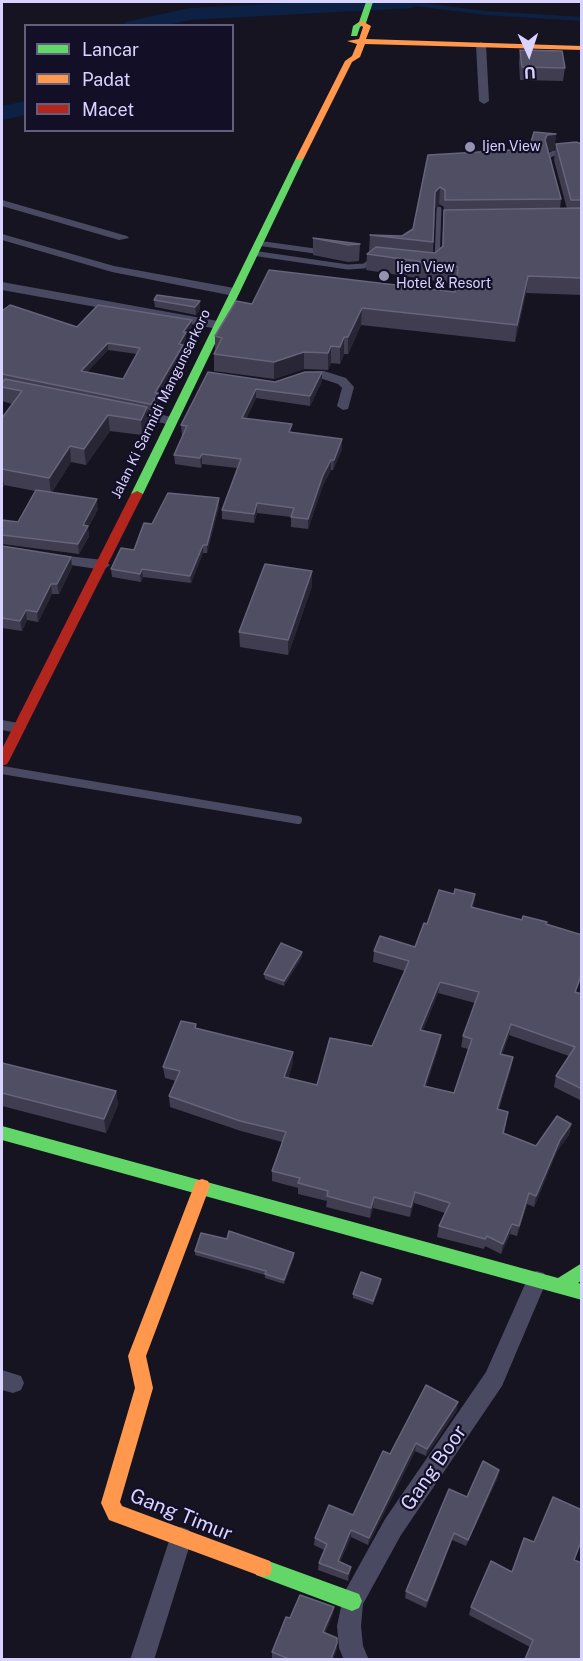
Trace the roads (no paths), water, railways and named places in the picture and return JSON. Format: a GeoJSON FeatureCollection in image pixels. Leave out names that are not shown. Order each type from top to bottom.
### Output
{"type":"FeatureCollection","features":[{"type":"Feature","properties":{"kind":"main road"},"geometry":{"type":"LineString","coordinates":[[369,2],[363,20],[357,26],[357,40],[582,48]]}},
{"type":"Feature","properties":{"kind":"main road","name":"Jalan Ki Sarmidi Mangunsarkoro"},"geometry":{"type":"LineString","coordinates":[[2,760],[103,566],[171,421],[199,374],[218,325],[349,62],[346,56],[357,40]]}},
{"type":"Feature","properties":{"kind":"main road"},"geometry":{"type":"LineString","coordinates":[[2,1133],[582,1292]]}},
{"type":"Feature","properties":{"kind":"main road","name":"Gang Timur"},"geometry":{"type":"LineString","coordinates":[[202,1186],[137,1356],[144,1388],[110,1503],[116,1513],[352,1601]]}},
{"type":"Feature","properties":{"kind":"main road"},"geometry":{"type":"LineString","coordinates":[[560,1286],[582,1270]]}},
{"type":"Feature","properties":{"kind":"street"},"geometry":{"type":"LineString","coordinates":[[481,45],[484,101]]}},
{"type":"Feature","properties":{"kind":"street"},"geometry":{"type":"LineString","coordinates":[[2,203],[123,237]]}},
{"type":"Feature","properties":{"kind":"street"},"geometry":{"type":"LineString","coordinates":[[2,237],[112,269],[234,292]]}},
{"type":"Feature","properties":{"kind":"street"},"geometry":{"type":"LineString","coordinates":[[2,286],[218,325]]}},
{"type":"Feature","properties":{"kind":"street"},"geometry":{"type":"LineString","coordinates":[[284,383],[304,375],[333,377],[348,387],[343,406]]}},
{"type":"Feature","properties":{"kind":"street"},"geometry":{"type":"LineString","coordinates":[[113,408],[171,421]]}},
{"type":"Feature","properties":{"kind":"street"},"geometry":{"type":"LineString","coordinates":[[35,555],[103,566]]}},
{"type":"Feature","properties":{"kind":"street"},"geometry":{"type":"LineString","coordinates":[[2,724],[18,728]]}},
{"type":"Feature","properties":{"kind":"street","name":"Gang Boor"},"geometry":{"type":"LineString","coordinates":[[357,1659],[350,1637],[352,1601],[393,1527],[494,1379],[537,1280]]}},
{"type":"Feature","properties":{"kind":"street"},"geometry":{"type":"LineString","coordinates":[[142,1659],[181,1538]]}},
{"type":"Feature","properties":{"kind":"lane"},"geometry":{"type":"LineString","coordinates":[[554,178],[548,156],[550,154],[575,153],[582,157]]}},
{"type":"Feature","properties":{"kind":"lane"},"geometry":{"type":"LineString","coordinates":[[431,266],[437,262],[439,209]]}},
{"type":"Feature","properties":{"kind":"lane"},"geometry":{"type":"LineString","coordinates":[[438,222],[450,222]]}},
{"type":"Feature","properties":{"kind":"lane"},"geometry":{"type":"LineString","coordinates":[[255,248],[333,254]]}},
{"type":"Feature","properties":{"kind":"lane"},"geometry":{"type":"LineString","coordinates":[[255,248],[348,267],[364,266],[373,259]]}},
{"type":"Feature","properties":{"kind":"lane"},"geometry":{"type":"LineString","coordinates":[[363,258],[383,260]]}},
{"type":"Feature","properties":{"kind":"lane"},"geometry":{"type":"LineString","coordinates":[[2,770],[298,820]]}},
{"type":"Feature","properties":{"kind":"waterway"},"geometry":{"type":"LineString","coordinates":[[142,24],[190,14],[411,2]]}},
{"type":"Feature","properties":{"kind":"waterway"},"geometry":{"type":"LineString","coordinates":[[407,3],[486,13],[582,19]]}},
{"type":"Feature","properties":{"kind":"waterway"},"geometry":{"type":"LineString","coordinates":[[2,113],[24,108]]}},
{"type":"Feature","properties":{"kind":"place","name":"Ijen View"},"geometry":{"type":"Point","coordinates":[470,147]}},
{"type":"Feature","properties":{"kind":"place","name":"Ijen View Hotel & Resort"},"geometry":{"type":"Point","coordinates":[384,276]}}]}
